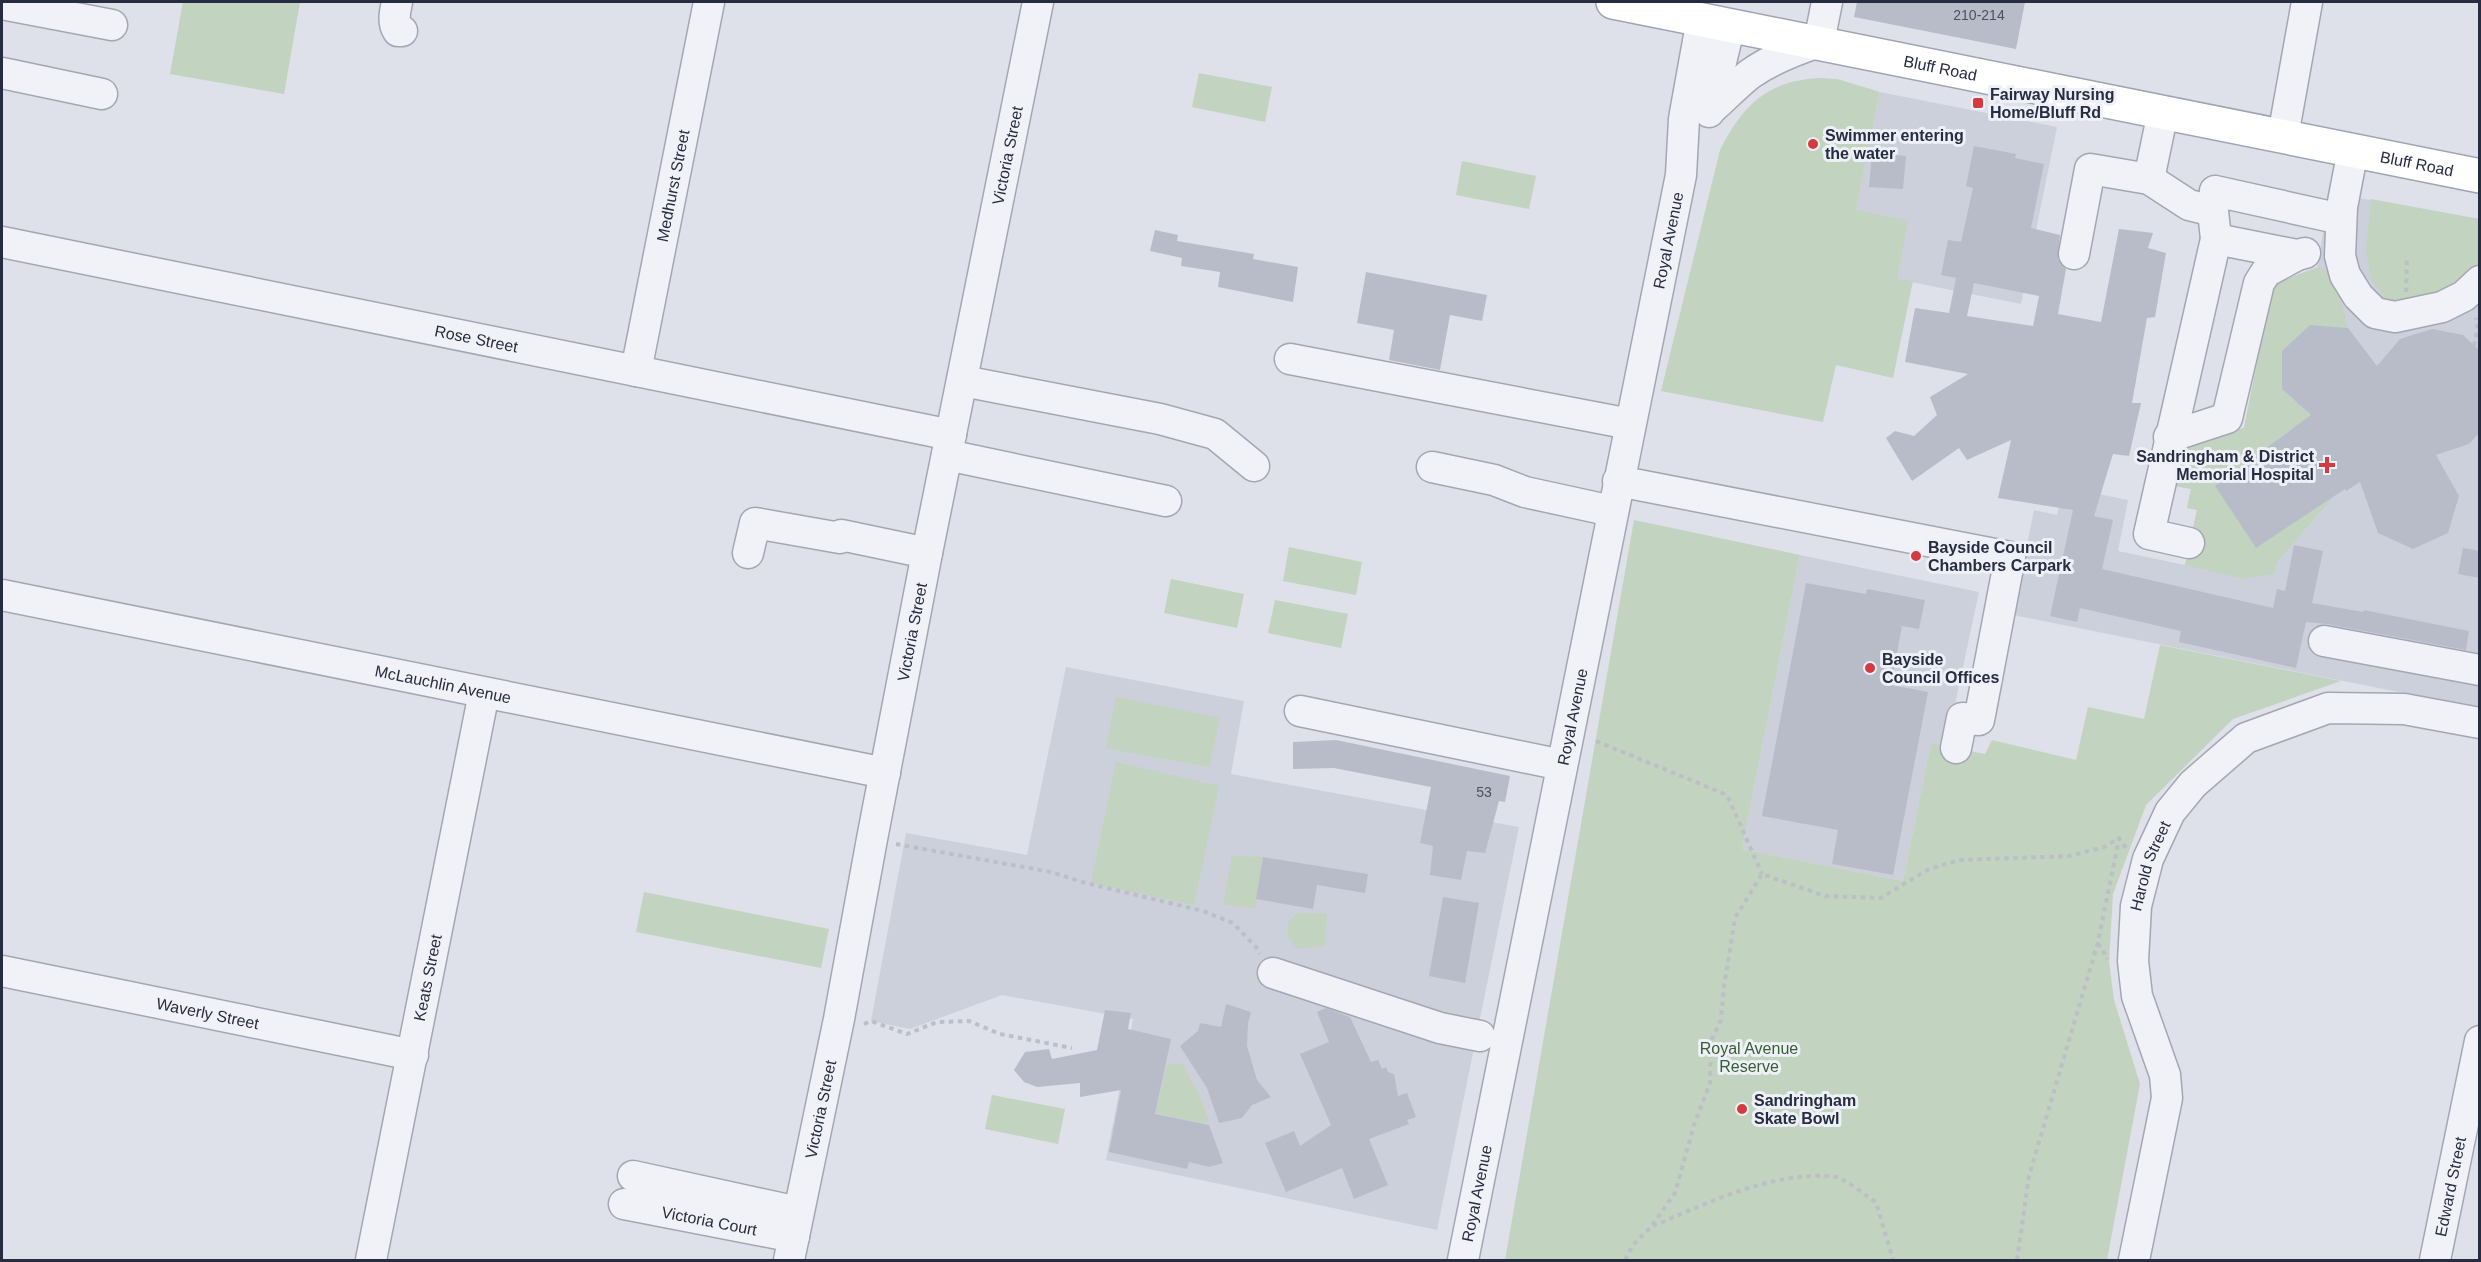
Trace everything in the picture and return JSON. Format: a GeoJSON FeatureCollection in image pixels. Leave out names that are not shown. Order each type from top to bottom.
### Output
{"type":"FeatureCollection","features":[{"type":"Feature","properties":{"kind":"main road","name":"Bluff Road"},"geometry":{"type":"LineString","coordinates":[[1613,2],[2480,176]]}},
{"type":"Feature","properties":{"kind":"street"},"geometry":{"type":"LineString","coordinates":[[397,2],[394,18],[398,31],[402,31]]}},
{"type":"Feature","properties":{"kind":"street","name":"Medhurst Street"},"geometry":{"type":"LineString","coordinates":[[636,371],[709,2]]}},
{"type":"Feature","properties":{"kind":"street","name":"Victoria Street"},"geometry":{"type":"LineString","coordinates":[[793,1236],[840,1018],[927,553],[1038,2]]}},
{"type":"Feature","properties":{"kind":"street"},"geometry":{"type":"LineString","coordinates":[[1710,110],[1748,75],[1763,65],[1780,56],[1819,42],[1827,2]]}},
{"type":"Feature","properties":{"kind":"street"},"geometry":{"type":"LineString","coordinates":[[2283,136],[2307,2]]}},
{"type":"Feature","properties":{"kind":"street"},"geometry":{"type":"LineString","coordinates":[[2,4],[112,25]]}},
{"type":"Feature","properties":{"kind":"street","name":"Royal Avenue"},"geometry":{"type":"LineString","coordinates":[[1681,175],[1710,110],[1716,22]]}},
{"type":"Feature","properties":{"kind":"street","name":"Royal Avenue"},"geometry":{"type":"LineString","coordinates":[[1463,1260],[1681,175],[1684,119],[1716,22]]}},
{"type":"Feature","properties":{"kind":"street"},"geometry":{"type":"LineString","coordinates":[[2,73],[102,94]]}},
{"type":"Feature","properties":{"kind":"street"},"geometry":{"type":"LineString","coordinates":[[2149,179],[2163,112]]}},
{"type":"Feature","properties":{"kind":"street"},"geometry":{"type":"LineString","coordinates":[[2353,150],[2341,219],[2340,256],[2344,274],[2358,296],[2375,313],[2395,317],[2442,307],[2464,296],[2480,281]]}},
{"type":"Feature","properties":{"kind":"street"},"geometry":{"type":"LineString","coordinates":[[2074,254],[2090,169],[2149,179],[2215,225],[2297,255]]}},
{"type":"Feature","properties":{"kind":"street"},"geometry":{"type":"LineString","coordinates":[[2190,543],[2149,534],[2215,225],[2215,191],[2341,219]]}},
{"type":"Feature","properties":{"kind":"street","name":"Rose Street"},"geometry":{"type":"LineString","coordinates":[[2,242],[636,371],[949,445],[1166,501]]}},
{"type":"Feature","properties":{"kind":"street"},"geometry":{"type":"LineString","coordinates":[[2169,437],[2227,418],[2259,283],[2266,272],[2297,255],[2313,251],[2340,256]]}},
{"type":"Feature","properties":{"kind":"street"},"geometry":{"type":"LineString","coordinates":[[1290,359],[1630,424]]}},
{"type":"Feature","properties":{"kind":"street"},"geometry":{"type":"LineString","coordinates":[[963,381],[1160,419],[1215,434],[1254,466]]}},
{"type":"Feature","properties":{"kind":"street"},"geometry":{"type":"LineString","coordinates":[[1432,467],[1494,480],[1525,492],[1612,511]]}},
{"type":"Feature","properties":{"kind":"street"},"geometry":{"type":"LineString","coordinates":[[1618,481],[2010,557],[1979,720],[1962,718],[1956,748]]}},
{"type":"Feature","properties":{"kind":"street"},"geometry":{"type":"LineString","coordinates":[[748,553],[755,524],[840,538],[841,535],[927,553]]}},
{"type":"Feature","properties":{"kind":"street","name":"McLauchlin Avenue"},"geometry":{"type":"LineString","coordinates":[[2,595],[885,772]]}},
{"type":"Feature","properties":{"kind":"street"},"geometry":{"type":"LineString","coordinates":[[2324,641],[2480,670]]}},
{"type":"Feature","properties":{"kind":"street","name":"Keats Street"},"geometry":{"type":"LineString","coordinates":[[371,1260],[484,693]]}},
{"type":"Feature","properties":{"kind":"street","name":"Harold Street"},"geometry":{"type":"LineString","coordinates":[[2134,1260],[2167,1098],[2165,1075],[2137,996],[2133,961],[2136,906],[2148,859],[2170,812],[2193,784],[2246,738],[2328,708],[2404,709],[2480,723]]}},
{"type":"Feature","properties":{"kind":"street"},"geometry":{"type":"LineString","coordinates":[[1300,711],[1562,765]]}},
{"type":"Feature","properties":{"kind":"street","name":"Waverly Street"},"geometry":{"type":"LineString","coordinates":[[2,971],[413,1055]]}},
{"type":"Feature","properties":{"kind":"street"},"geometry":{"type":"LineString","coordinates":[[1273,974],[1440,1028],[1480,1036]]}},
{"type":"Feature","properties":{"kind":"street","name":"Edward Street"},"geometry":{"type":"LineString","coordinates":[[2435,1260],[2480,1041]]}},
{"type":"Feature","properties":{"kind":"street","name":"Victoria Court"},"geometry":{"type":"LineString","coordinates":[[628,1190],[793,1236]]}},
{"type":"Feature","properties":{"kind":"path"},"geometry":{"type":"LineString","coordinates":[[1596,741],[1728,795],[1762,874],[1825,896],[1881,898],[1927,870],[1959,860],[2069,856],[2104,847],[2119,838]]}},
{"type":"Feature","properties":{"kind":"path"},"geometry":{"type":"LineString","coordinates":[[2119,838],[2126,848],[2148,859]]}},
{"type":"Feature","properties":{"kind":"path"},"geometry":{"type":"LineString","coordinates":[[2017,1260],[2029,1176],[2098,942],[2119,838]]}},
{"type":"Feature","properties":{"kind":"path"},"geometry":{"type":"LineString","coordinates":[[872,839],[1051,872],[1082,882],[1203,911],[1233,923],[1256,947],[1267,970],[1273,974]]}},
{"type":"Feature","properties":{"kind":"path"},"geometry":{"type":"LineString","coordinates":[[1625,1260],[1633,1245],[1651,1227],[1675,1193],[1694,1125],[1710,1083],[1711,1041],[1721,1020],[1735,918],[1762,874]]}},
{"type":"Feature","properties":{"kind":"path"},"geometry":{"type":"LineString","coordinates":[[840,1018],[864,1024],[871,1021],[907,1034],[937,1023],[969,1021],[1000,1034],[1072,1048]]}},
{"type":"Feature","properties":{"kind":"path"},"geometry":{"type":"LineString","coordinates":[[1651,1227],[1705,1204],[1782,1178],[1839,1177],[1876,1202],[1893,1260]]}},
{"type":"Feature","properties":{"kind":"shaded area"},"geometry":{"type":"Polygon","coordinates":[[[1880,92],[2057,127],[2021,304],[1896,279],[1856,210],[1880,92]]]}},
{"type":"Feature","properties":{"kind":"shaded area","name":"Sandringham & District Memorial Hospital"},"geometry":{"type":"Polygon","coordinates":[[[2330,193],[2479,219],[2479,708],[2013,615],[2034,510],[2057,515],[2064,487],[2128,500],[2118,551],[2185,565],[2197,510],[2187,508],[2191,489],[2170,485],[2179,445],[2244,428],[2273,284],[2317,267],[2330,193]]]}},
{"type":"Feature","properties":{"kind":"shaded area","name":"Bayside Council Offices"},"geometry":{"type":"Polygon","coordinates":[[[1800,555],[1979,592],[1946,746],[1931,743],[1903,881],[1742,849],[1800,555]]]}},
{"type":"Feature","properties":{"kind":"shaded area"},"geometry":{"type":"Polygon","coordinates":[[[1066,667],[1244,701],[1231,774],[1519,827],[1437,1230],[1106,1160],[1133,1019],[1002,995],[910,1029],[871,1021],[906,833],[1027,855],[1066,667]]]}},
{"type":"Feature","properties":{"kind":"green space"},"geometry":{"type":"Polygon","coordinates":[[[183,2],[300,2],[284,94],[170,74],[183,2]]]}},
{"type":"Feature","properties":{"kind":"green space"},"geometry":{"type":"Polygon","coordinates":[[[1199,73],[1272,87],[1265,122],[1192,107],[1199,73]]]}},
{"type":"Feature","properties":{"kind":"green space"},"geometry":{"type":"Polygon","coordinates":[[[1819,78],[1837,79],[1880,92],[1856,210],[1908,221],[1897,279],[1913,281],[1893,378],[1836,365],[1823,422],[1661,391],[1720,150],[1738,120],[1759,98],[1785,84],[1819,78]]]}},
{"type":"Feature","properties":{"kind":"green space"},"geometry":{"type":"Polygon","coordinates":[[[1462,161],[1536,176],[1529,209],[1456,195],[1462,161]]]}},
{"type":"Feature","properties":{"kind":"green space"},"geometry":{"type":"Polygon","coordinates":[[[2371,199],[2479,219],[2479,269],[2443,298],[2389,303],[2371,280],[2366,250],[2371,199]]]}},
{"type":"Feature","properties":{"kind":"green space"},"geometry":{"type":"Polygon","coordinates":[[[2317,268],[2334,274],[2348,328],[2310,325],[2282,351],[2282,389],[2310,415],[2327,412],[2290,430],[2215,486],[2256,548],[2334,496],[2277,562],[2274,574],[2244,579],[2185,565],[2197,510],[2187,508],[2191,489],[2170,485],[2179,445],[2244,428],[2273,284],[2317,268]]]}},
{"type":"Feature","properties":{"kind":"green space","name":"Royal Avenue Reserve"},"geometry":{"type":"Polygon","coordinates":[[[1634,520],[1800,555],[1742,849],[1903,881],[1931,743],[1985,754],[1992,740],[2076,760],[2088,707],[2144,719],[2160,645],[2341,681],[2233,719],[2146,805],[2113,894],[2109,961],[2114,1000],[2140,1084],[2107,1260],[1505,1260],[1634,520]]]}},
{"type":"Feature","properties":{"kind":"green space"},"geometry":{"type":"Polygon","coordinates":[[[1289,547],[1362,562],[1356,595],[1283,581],[1289,547]]]}},
{"type":"Feature","properties":{"kind":"green space"},"geometry":{"type":"Polygon","coordinates":[[[1171,579],[1244,594],[1237,628],[1164,613],[1171,579]]]}},
{"type":"Feature","properties":{"kind":"green space"},"geometry":{"type":"Polygon","coordinates":[[[1275,600],[1348,614],[1341,648],[1268,633],[1275,600]]]}},
{"type":"Feature","properties":{"kind":"green space"},"geometry":{"type":"Polygon","coordinates":[[[1116,697],[1220,718],[1209,767],[1106,748],[1116,697]]]}},
{"type":"Feature","properties":{"kind":"green space"},"geometry":{"type":"Polygon","coordinates":[[[1116,762],[1219,786],[1194,905],[1091,883],[1116,762]]]}},
{"type":"Feature","properties":{"kind":"green space"},"geometry":{"type":"Polygon","coordinates":[[[1232,856],[1263,857],[1255,908],[1223,905],[1232,856]]]}},
{"type":"Feature","properties":{"kind":"green space"},"geometry":{"type":"Polygon","coordinates":[[[644,892],[829,929],[821,968],[636,932],[644,892]]]}},
{"type":"Feature","properties":{"kind":"green space"},"geometry":{"type":"Polygon","coordinates":[[[1298,913],[1327,914],[1325,946],[1298,949],[1288,938],[1288,922],[1298,913]]]}},
{"type":"Feature","properties":{"kind":"green space"},"geometry":{"type":"Polygon","coordinates":[[[1167,1064],[1182,1064],[1199,1094],[1209,1121],[1200,1123],[1156,1113],[1167,1064]]]}},
{"type":"Feature","properties":{"kind":"green space"},"geometry":{"type":"Polygon","coordinates":[[[992,1095],[1065,1109],[1058,1144],[985,1129],[992,1095]]]}},
{"type":"Feature","properties":{"kind":"building"},"geometry":{"type":"Polygon","coordinates":[[[1857,2],[2025,2],[2016,49],[1854,17],[1857,2]]]}},
{"type":"Feature","properties":{"kind":"building"},"geometry":{"type":"Polygon","coordinates":[[[1974,146],[2016,154],[2015,158],[2044,164],[2031,228],[2060,235],[2058,259],[2066,269],[2058,314],[2101,322],[2119,229],[2153,233],[2148,248],[2166,253],[2155,317],[2147,318],[2132,403],[2141,403],[2129,456],[2113,454],[2094,516],[2113,520],[2102,569],[2273,608],[2277,589],[2285,591],[2294,545],[2323,551],[2312,603],[2363,612],[2364,610],[2469,631],[2466,650],[2306,622],[2296,668],[2179,642],[2181,631],[2080,608],[2077,622],[2050,616],[2073,510],[1998,498],[2011,440],[1967,460],[1959,448],[1912,481],[1886,438],[1895,431],[1914,436],[1937,415],[1930,397],[1968,374],[1905,362],[1915,308],[1949,313],[1956,278],[1941,275],[1948,240],[1961,242],[1973,188],[1966,186],[1974,146]],[[1974,283],[1967,316],[2033,326],[2039,296],[1974,283]]]}},
{"type":"Feature","properties":{"kind":"building"},"geometry":{"type":"Polygon","coordinates":[[[1872,153],[1906,156],[1903,189],[1869,187],[1872,153]]]}},
{"type":"Feature","properties":{"kind":"building"},"geometry":{"type":"Polygon","coordinates":[[[1155,230],[1178,235],[1177,241],[1254,254],[1253,259],[1298,267],[1293,302],[1218,287],[1220,272],[1181,266],[1182,258],[1150,251],[1155,230]]]}},
{"type":"Feature","properties":{"kind":"building"},"geometry":{"type":"Polygon","coordinates":[[[1366,272],[1487,295],[1482,321],[1450,315],[1440,370],[1389,360],[1394,330],[1357,323],[1366,272]]]}},
{"type":"Feature","properties":{"kind":"building"},"geometry":{"type":"Polygon","coordinates":[[[2310,325],[2348,328],[2377,366],[2400,339],[2432,329],[2463,335],[2480,351],[2480,432],[2469,444],[2436,455],[2459,496],[2448,533],[2413,549],[2378,533],[2360,482],[2346,491],[2345,489],[2256,548],[2215,486],[2311,415],[2282,389],[2282,351],[2310,325]]]}},
{"type":"Feature","properties":{"kind":"building"},"geometry":{"type":"Polygon","coordinates":[[[2463,548],[2480,551],[2480,578],[2458,574],[2463,548]]]}},
{"type":"Feature","properties":{"kind":"building","name":"Bayside Council Offices"},"geometry":{"type":"Polygon","coordinates":[[[1806,583],[1866,594],[1867,589],[1925,600],[1919,629],[1902,626],[1891,685],[1928,692],[1893,875],[1832,864],[1838,830],[1762,816],[1806,583]]]}},
{"type":"Feature","properties":{"kind":"building"},"geometry":{"type":"Polygon","coordinates":[[[1336,740],[1510,776],[1505,802],[1499,801],[1485,853],[1467,851],[1461,880],[1430,875],[1433,846],[1420,843],[1431,787],[1334,768],[1293,769],[1293,742],[1336,740]]]}},
{"type":"Feature","properties":{"kind":"building"},"geometry":{"type":"Polygon","coordinates":[[[1263,857],[1368,874],[1365,893],[1317,885],[1313,909],[1256,899],[1263,857]]]}},
{"type":"Feature","properties":{"kind":"building"},"geometry":{"type":"Polygon","coordinates":[[[1443,897],[1479,903],[1465,983],[1429,976],[1443,897]]]}},
{"type":"Feature","properties":{"kind":"building"},"geometry":{"type":"Polygon","coordinates":[[[1226,1004],[1251,1012],[1247,1046],[1257,1080],[1271,1097],[1252,1105],[1242,1118],[1219,1123],[1207,1088],[1180,1046],[1198,1031],[1200,1023],[1221,1027],[1226,1004]]]}},
{"type":"Feature","properties":{"kind":"building"},"geometry":{"type":"Polygon","coordinates":[[[1326,1008],[1350,1017],[1371,1062],[1378,1060],[1382,1069],[1386,1067],[1388,1072],[1394,1074],[1398,1096],[1407,1093],[1416,1117],[1407,1120],[1409,1124],[1369,1139],[1388,1185],[1354,1199],[1342,1168],[1286,1192],[1265,1143],[1294,1131],[1300,1146],[1331,1125],[1300,1054],[1329,1042],[1317,1012],[1326,1008]]]}},
{"type":"Feature","properties":{"kind":"building"},"geometry":{"type":"Polygon","coordinates":[[[1105,1010],[1131,1013],[1128,1029],[1171,1039],[1155,1114],[1209,1125],[1223,1163],[1209,1167],[1189,1162],[1187,1169],[1109,1152],[1121,1090],[1080,1097],[1080,1083],[1037,1087],[1024,1082],[1014,1070],[1025,1052],[1049,1049],[1052,1059],[1097,1050],[1105,1010]]]}},
{"type":"Feature","properties":{"kind":"place","name":"Fairway Nursing Home/Bluff Rd"},"geometry":{"type":"Point","coordinates":[1978,103]}},
{"type":"Feature","properties":{"kind":"place","name":"Swimmer entering the water"},"geometry":{"type":"Point","coordinates":[1813,144]}},
{"type":"Feature","properties":{"kind":"place","name":"Sandringham & District Memorial Hospital"},"geometry":{"type":"Point","coordinates":[2327,465]}},
{"type":"Feature","properties":{"kind":"place","name":"Bayside Council Chambers Carpark"},"geometry":{"type":"Point","coordinates":[1916,556]}},
{"type":"Feature","properties":{"kind":"place","name":"Bayside Council Offices"},"geometry":{"type":"Point","coordinates":[1870,668]}},
{"type":"Feature","properties":{"kind":"place","name":"Sandringham Skate Bowl"},"geometry":{"type":"Point","coordinates":[1742,1109]}}]}
